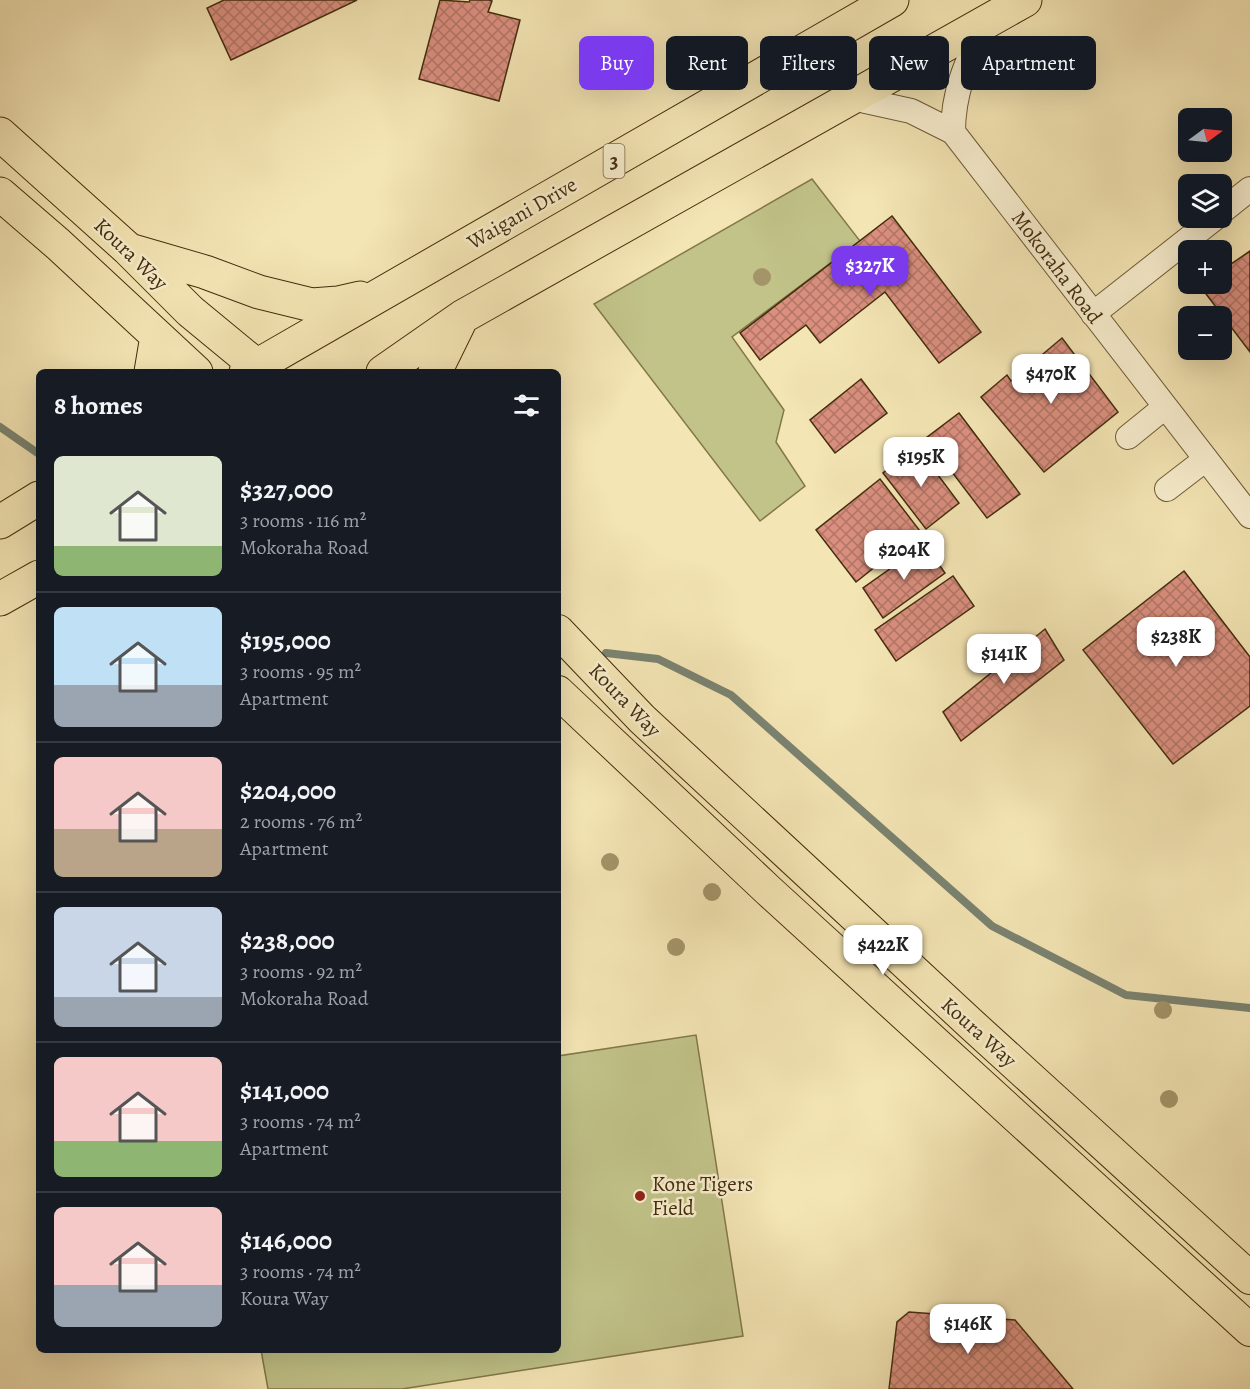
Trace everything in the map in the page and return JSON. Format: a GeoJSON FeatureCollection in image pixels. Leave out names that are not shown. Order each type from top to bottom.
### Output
{"type":"FeatureCollection","features":[{"type":"Feature","properties":{"kind":"highway","name":"Waigani Drive"},"geometry":{"type":"LineString","coordinates":[[257,369],[892,0]]}},
{"type":"Feature","properties":{"kind":"highway"},"geometry":{"type":"LineString","coordinates":[[387,369],[462,317],[1025,0]]}},
{"type":"Feature","properties":{"kind":"highway","name":"Koura Way"},"geometry":{"type":"LineString","coordinates":[[0,134],[128,249],[190,311],[254,369]]}},
{"type":"Feature","properties":{"kind":"highway","name":"Koura Way"},"geometry":{"type":"LineString","coordinates":[[0,194],[58,244],[193,369]]}},
{"type":"Feature","properties":{"kind":"highway"},"geometry":{"type":"LineString","coordinates":[[128,249],[205,272],[259,292],[312,305],[338,303],[388,291]]}},
{"type":"Feature","properties":{"kind":"highway"},"geometry":{"type":"LineString","coordinates":[[436,369],[462,317]]}},
{"type":"Feature","properties":{"kind":"highway"},"geometry":{"type":"LineString","coordinates":[[152,369],[157,336]]}},
{"type":"Feature","properties":{"kind":"highway"},"geometry":{"type":"LineString","coordinates":[[0,522],[36,500]]}},
{"type":"Feature","properties":{"kind":"highway"},"geometry":{"type":"LineString","coordinates":[[0,599],[36,580]]}},
{"type":"Feature","properties":{"kind":"main road","name":"Koura Way"},"geometry":{"type":"LineString","coordinates":[[561,634],[642,719],[971,1024],[1250,1278]]}},
{"type":"Feature","properties":{"kind":"main road","name":"Koura Way"},"geometry":{"type":"LineString","coordinates":[[561,695],[769,891],[1250,1330]]}},
{"type":"Feature","properties":{"kind":"street"},"geometry":{"type":"LineString","coordinates":[[953,132],[953,110],[962,73],[985,23]]}},
{"type":"Feature","properties":{"kind":"street","name":"Mokoraha Road"},"geometry":{"type":"LineString","coordinates":[[852,98],[912,111],[953,132],[1250,516]]}},
{"type":"Feature","properties":{"kind":"street"},"geometry":{"type":"LineString","coordinates":[[1232,203],[1250,189]]}},
{"type":"Feature","properties":{"kind":"street"},"geometry":{"type":"LineString","coordinates":[[1092,314],[1202,228]]}},
{"type":"Feature","properties":{"kind":"street"},"geometry":{"type":"LineString","coordinates":[[1128,437],[1165,407]]}},
{"type":"Feature","properties":{"kind":"street"},"geometry":{"type":"LineString","coordinates":[[1167,489],[1206,459]]}},
{"type":"Feature","properties":{"kind":"green space"},"geometry":{"type":"Polygon","coordinates":[[[812,179],[860,241],[732,337],[784,410],[776,442],[805,486],[760,521],[594,304],[812,179]]]}},
{"type":"Feature","properties":{"kind":"green space","name":"Kone Tigers Field"},"geometry":{"type":"Polygon","coordinates":[[[696,1035],[743,1336],[402,1389],[268,1389],[262,1353],[561,1353],[561,1056],[696,1035]]]}},
{"type":"Feature","properties":{"kind":"building"},"geometry":{"type":"Polygon","coordinates":[[[224,0],[357,0],[231,60],[207,8],[224,0]]]}},
{"type":"Feature","properties":{"kind":"building"},"geometry":{"type":"Polygon","coordinates":[[[440,0],[469,2],[470,0],[489,0],[492,1],[488,12],[520,20],[499,101],[419,79],[440,0]]]}},
{"type":"Feature","properties":{"kind":"building"},"geometry":{"type":"Polygon","coordinates":[[[892,216],[981,332],[939,363],[885,292],[820,343],[806,325],[760,360],[740,333],[892,216]]]}},
{"type":"Feature","properties":{"kind":"building"},"geometry":{"type":"Polygon","coordinates":[[[1250,251],[1250,352],[1232,328],[1232,306],[1215,306],[1206,294],[1232,294],[1232,263],[1250,251]]]}},
{"type":"Feature","properties":{"kind":"building"},"geometry":{"type":"Polygon","coordinates":[[[1062,338],[1118,412],[1044,472],[981,397],[1007,375],[1011,381],[1062,338]]]}},
{"type":"Feature","properties":{"kind":"building"},"geometry":{"type":"Polygon","coordinates":[[[861,379],[887,413],[835,453],[810,420],[861,379]]]}},
{"type":"Feature","properties":{"kind":"building"},"geometry":{"type":"Polygon","coordinates":[[[959,413],[1020,494],[987,518],[926,438],[959,413]]]}},
{"type":"Feature","properties":{"kind":"building"},"geometry":{"type":"Polygon","coordinates":[[[917,447],[959,503],[926,529],[883,473],[917,447]]]}},
{"type":"Feature","properties":{"kind":"building"},"geometry":{"type":"Polygon","coordinates":[[[880,479],[920,531],[856,582],[816,530],[880,479]]]}},
{"type":"Feature","properties":{"kind":"building"},"geometry":{"type":"Polygon","coordinates":[[[925,544],[945,573],[883,618],[863,588],[925,544]]]}},
{"type":"Feature","properties":{"kind":"building"},"geometry":{"type":"Polygon","coordinates":[[[1184,571],[1250,657],[1250,706],[1173,764],[1083,650],[1184,571]]]}},
{"type":"Feature","properties":{"kind":"building"},"geometry":{"type":"Polygon","coordinates":[[[953,576],[974,606],[896,661],[875,630],[953,576]]]}},
{"type":"Feature","properties":{"kind":"building"},"geometry":{"type":"Polygon","coordinates":[[[1045,629],[1064,660],[961,741],[943,712],[1045,629]]]}},
{"type":"Feature","properties":{"kind":"building"},"geometry":{"type":"Polygon","coordinates":[[[909,1312],[1015,1320],[1073,1389],[889,1389],[897,1322],[909,1312]]]}},
{"type":"Feature","properties":{"kind":"waterway"},"geometry":{"type":"LineString","coordinates":[[0,427],[36,452]]}},
{"type":"Feature","properties":{"kind":"waterway"},"geometry":{"type":"LineString","coordinates":[[606,653],[658,659],[731,695],[992,926],[1126,995],[1250,1008]]}},
{"type":"Feature","properties":{"kind":"place","name":"Kone Tigers Field"},"geometry":{"type":"Point","coordinates":[640,1196]}}]}
